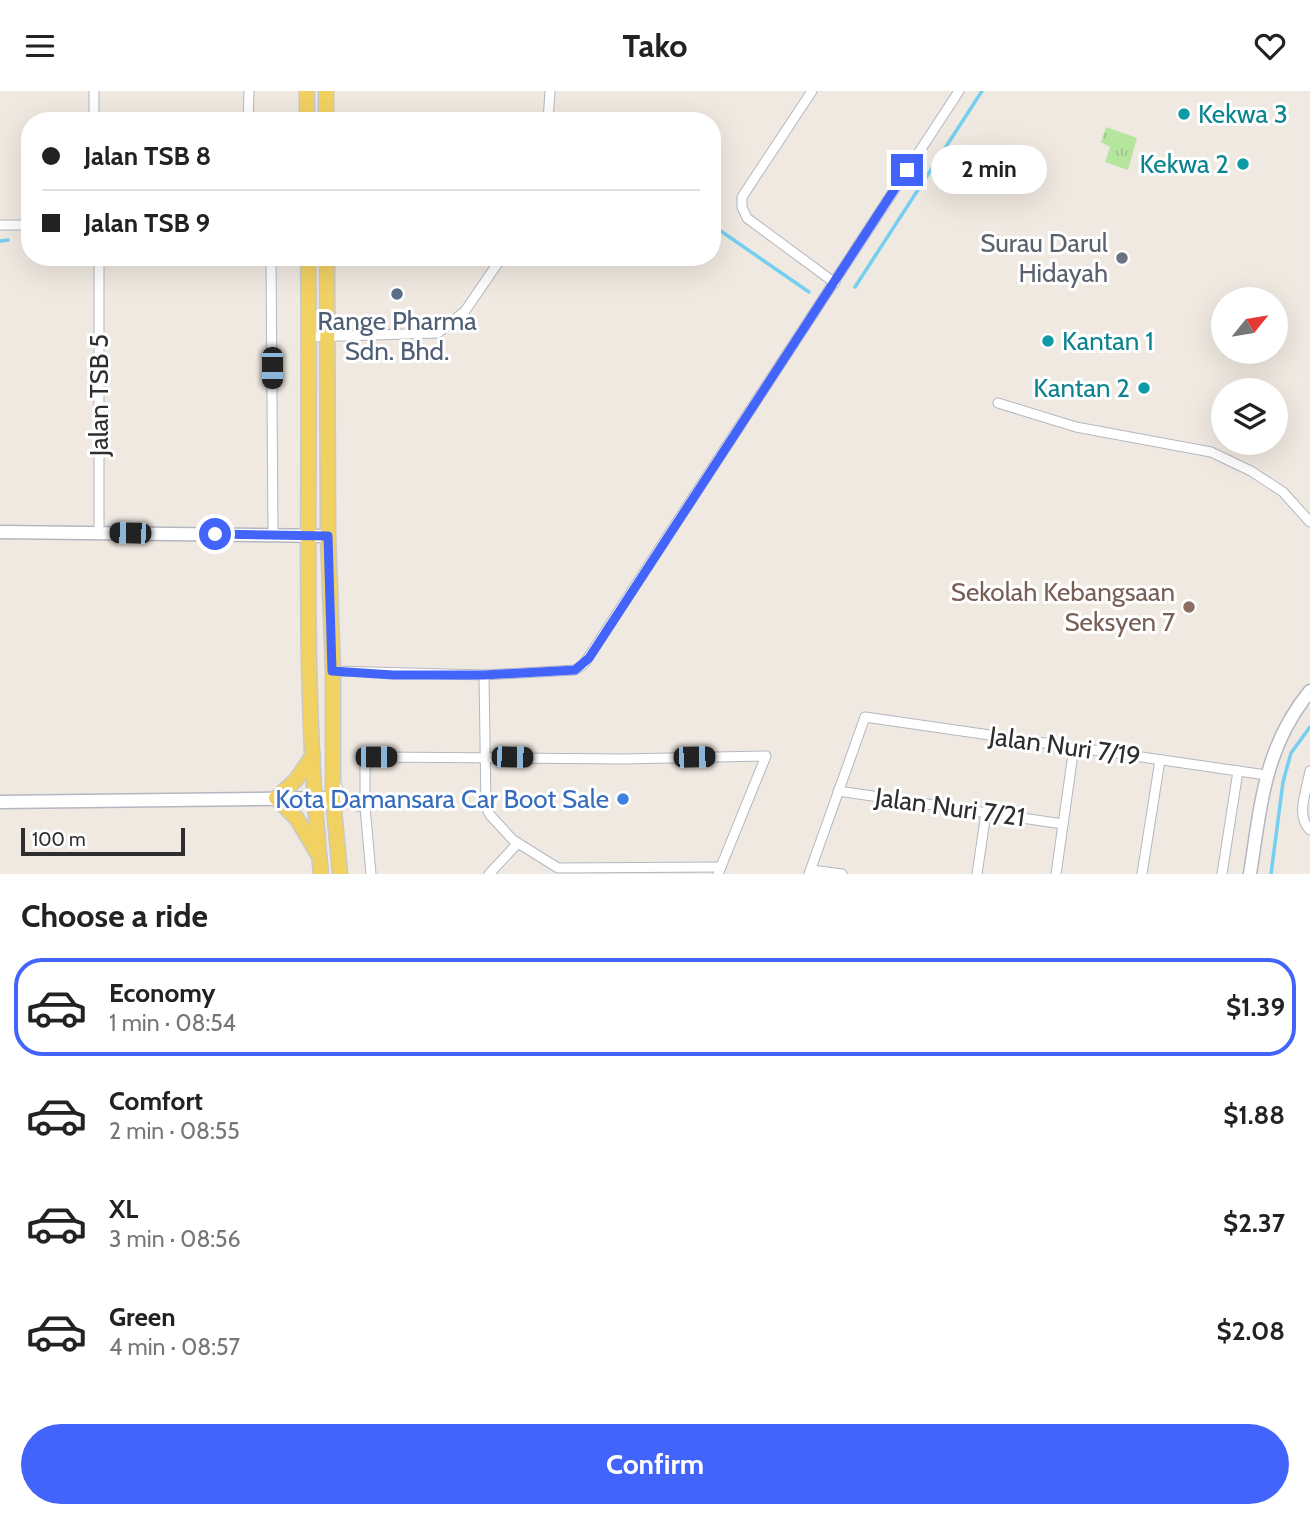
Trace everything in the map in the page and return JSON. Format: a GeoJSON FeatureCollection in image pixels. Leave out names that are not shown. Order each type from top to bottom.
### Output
{"type":"FeatureCollection","features":[{"type":"Feature","properties":{"kind":"main road"},"geometry":{"type":"LineString","coordinates":[[307,91],[307,112]]}},
{"type":"Feature","properties":{"kind":"main road"},"geometry":{"type":"LineString","coordinates":[[326,91],[326,112]]}},
{"type":"Feature","properties":{"kind":"main road"},"geometry":{"type":"LineString","coordinates":[[308,266],[307,536],[313,753],[321,874]]}},
{"type":"Feature","properties":{"kind":"main road"},"geometry":{"type":"LineString","coordinates":[[327,266],[332,773],[340,874]]}},
{"type":"Feature","properties":{"kind":"main road"},"geometry":{"type":"LineString","coordinates":[[313,753],[296,780],[276,798],[297,819],[320,857]]}},
{"type":"Feature","properties":{"kind":"street"},"geometry":{"type":"LineString","coordinates":[[94,91],[94,112]]}},
{"type":"Feature","properties":{"kind":"street"},"geometry":{"type":"LineString","coordinates":[[248,112],[249,91]]}},
{"type":"Feature","properties":{"kind":"street"},"geometry":{"type":"LineString","coordinates":[[549,112],[550,91]]}},
{"type":"Feature","properties":{"kind":"street"},"geometry":{"type":"LineString","coordinates":[[811,91],[742,197],[742,207],[747,218],[835,283]]}},
{"type":"Feature","properties":{"kind":"street"},"geometry":{"type":"LineString","coordinates":[[332,671],[393,675],[484,675],[575,670],[584,664],[959,91]]}},
{"type":"Feature","properties":{"kind":"street"},"geometry":{"type":"LineString","coordinates":[[0,225],[21,225]]}},
{"type":"Feature","properties":{"kind":"street","name":"Jalan TSB 5"},"geometry":{"type":"LineString","coordinates":[[99,266],[99,533]]}},
{"type":"Feature","properties":{"kind":"street"},"geometry":{"type":"LineString","coordinates":[[271,266],[272,535]]}},
{"type":"Feature","properties":{"kind":"street"},"geometry":{"type":"LineString","coordinates":[[310,337],[438,333],[465,311],[496,266]]}},
{"type":"Feature","properties":{"kind":"street"},"geometry":{"type":"LineString","coordinates":[[998,403],[1076,427],[1211,453],[1251,471],[1283,492],[1310,522]]}},
{"type":"Feature","properties":{"kind":"street"},"geometry":{"type":"LineString","coordinates":[[0,532],[328,536]]}},
{"type":"Feature","properties":{"kind":"street"},"geometry":{"type":"LineString","coordinates":[[372,874],[365,807],[365,767],[376,757],[485,757],[623,759],[766,756],[720,871],[558,868],[518,843],[490,815],[486,807],[485,757],[484,675]]}},
{"type":"Feature","properties":{"kind":"street"},"geometry":{"type":"LineString","coordinates":[[1250,874],[1266,775],[1287,723],[1310,691]]}},
{"type":"Feature","properties":{"kind":"street","name":"Jalan Nuri 7/19"},"geometry":{"type":"LineString","coordinates":[[838,791],[864,717],[1266,775]]}},
{"type":"Feature","properties":{"kind":"street"},"geometry":{"type":"LineString","coordinates":[[1056,874],[1074,747]]}},
{"type":"Feature","properties":{"kind":"street"},"geometry":{"type":"LineString","coordinates":[[1142,874],[1160,760]]}},
{"type":"Feature","properties":{"kind":"street"},"geometry":{"type":"LineString","coordinates":[[1222,874],[1238,771]]}},
{"type":"Feature","properties":{"kind":"street"},"geometry":{"type":"LineString","coordinates":[[1308,828],[1301,815],[1310,771]]}},
{"type":"Feature","properties":{"kind":"street"},"geometry":{"type":"LineString","coordinates":[[332,773],[342,799],[353,806],[365,807]]}},
{"type":"Feature","properties":{"kind":"street"},"geometry":{"type":"LineString","coordinates":[[838,791],[810,872],[842,874]]}},
{"type":"Feature","properties":{"kind":"street","name":"Jalan Nuri 7/21"},"geometry":{"type":"LineString","coordinates":[[838,791],[1063,824]]}},
{"type":"Feature","properties":{"kind":"street"},"geometry":{"type":"LineString","coordinates":[[0,802],[333,798]]}},
{"type":"Feature","properties":{"kind":"street"},"geometry":{"type":"LineString","coordinates":[[977,874],[986,813]]}},
{"type":"Feature","properties":{"kind":"street"},"geometry":{"type":"LineString","coordinates":[[489,874],[518,843]]}},
{"type":"Feature","properties":{"kind":"green space"},"geometry":{"type":"Polygon","coordinates":[[[1106,127],[1137,138],[1128,170],[1105,162],[1110,147],[1101,142],[1106,127]]]}},
{"type":"Feature","properties":{"kind":"waterway"},"geometry":{"type":"LineString","coordinates":[[855,287],[982,91]]}},
{"type":"Feature","properties":{"kind":"waterway"},"geometry":{"type":"LineString","coordinates":[[721,231],[809,292]]}},
{"type":"Feature","properties":{"kind":"waterway"},"geometry":{"type":"LineString","coordinates":[[0,241],[8,240]]}},
{"type":"Feature","properties":{"kind":"waterway"},"geometry":{"type":"LineString","coordinates":[[1271,874],[1283,782],[1291,753],[1310,727]]}},
{"type":"Feature","properties":{"kind":"place","name":"Kekwa 3"},"geometry":{"type":"Point","coordinates":[1184,114]}},
{"type":"Feature","properties":{"kind":"place","name":"Kekwa 2"},"geometry":{"type":"Point","coordinates":[1243,164]}},
{"type":"Feature","properties":{"kind":"place","name":"Surau Darul Hidayah"},"geometry":{"type":"Point","coordinates":[1122,258]}},
{"type":"Feature","properties":{"kind":"place","name":"Range Pharma Sdn. Bhd."},"geometry":{"type":"Point","coordinates":[397,294]}},
{"type":"Feature","properties":{"kind":"place","name":"Kantan 1"},"geometry":{"type":"Point","coordinates":[1048,341]}},
{"type":"Feature","properties":{"kind":"place","name":"Kantan 2"},"geometry":{"type":"Point","coordinates":[1144,388]}},
{"type":"Feature","properties":{"kind":"place","name":"Sekolah Kebangsaan Seksyen 7"},"geometry":{"type":"Point","coordinates":[1189,607]}},
{"type":"Feature","properties":{"kind":"place","name":"Kota Damansara Car Boot Sale"},"geometry":{"type":"Point","coordinates":[623,799]}},
{"type":"Feature","properties":{"kind":"route"},"geometry":{"type":"LineString","coordinates":[[215,534],[328,536],[332,671],[393,675],[484,675],[575,670],[589,658],[907,170]]}}]}
